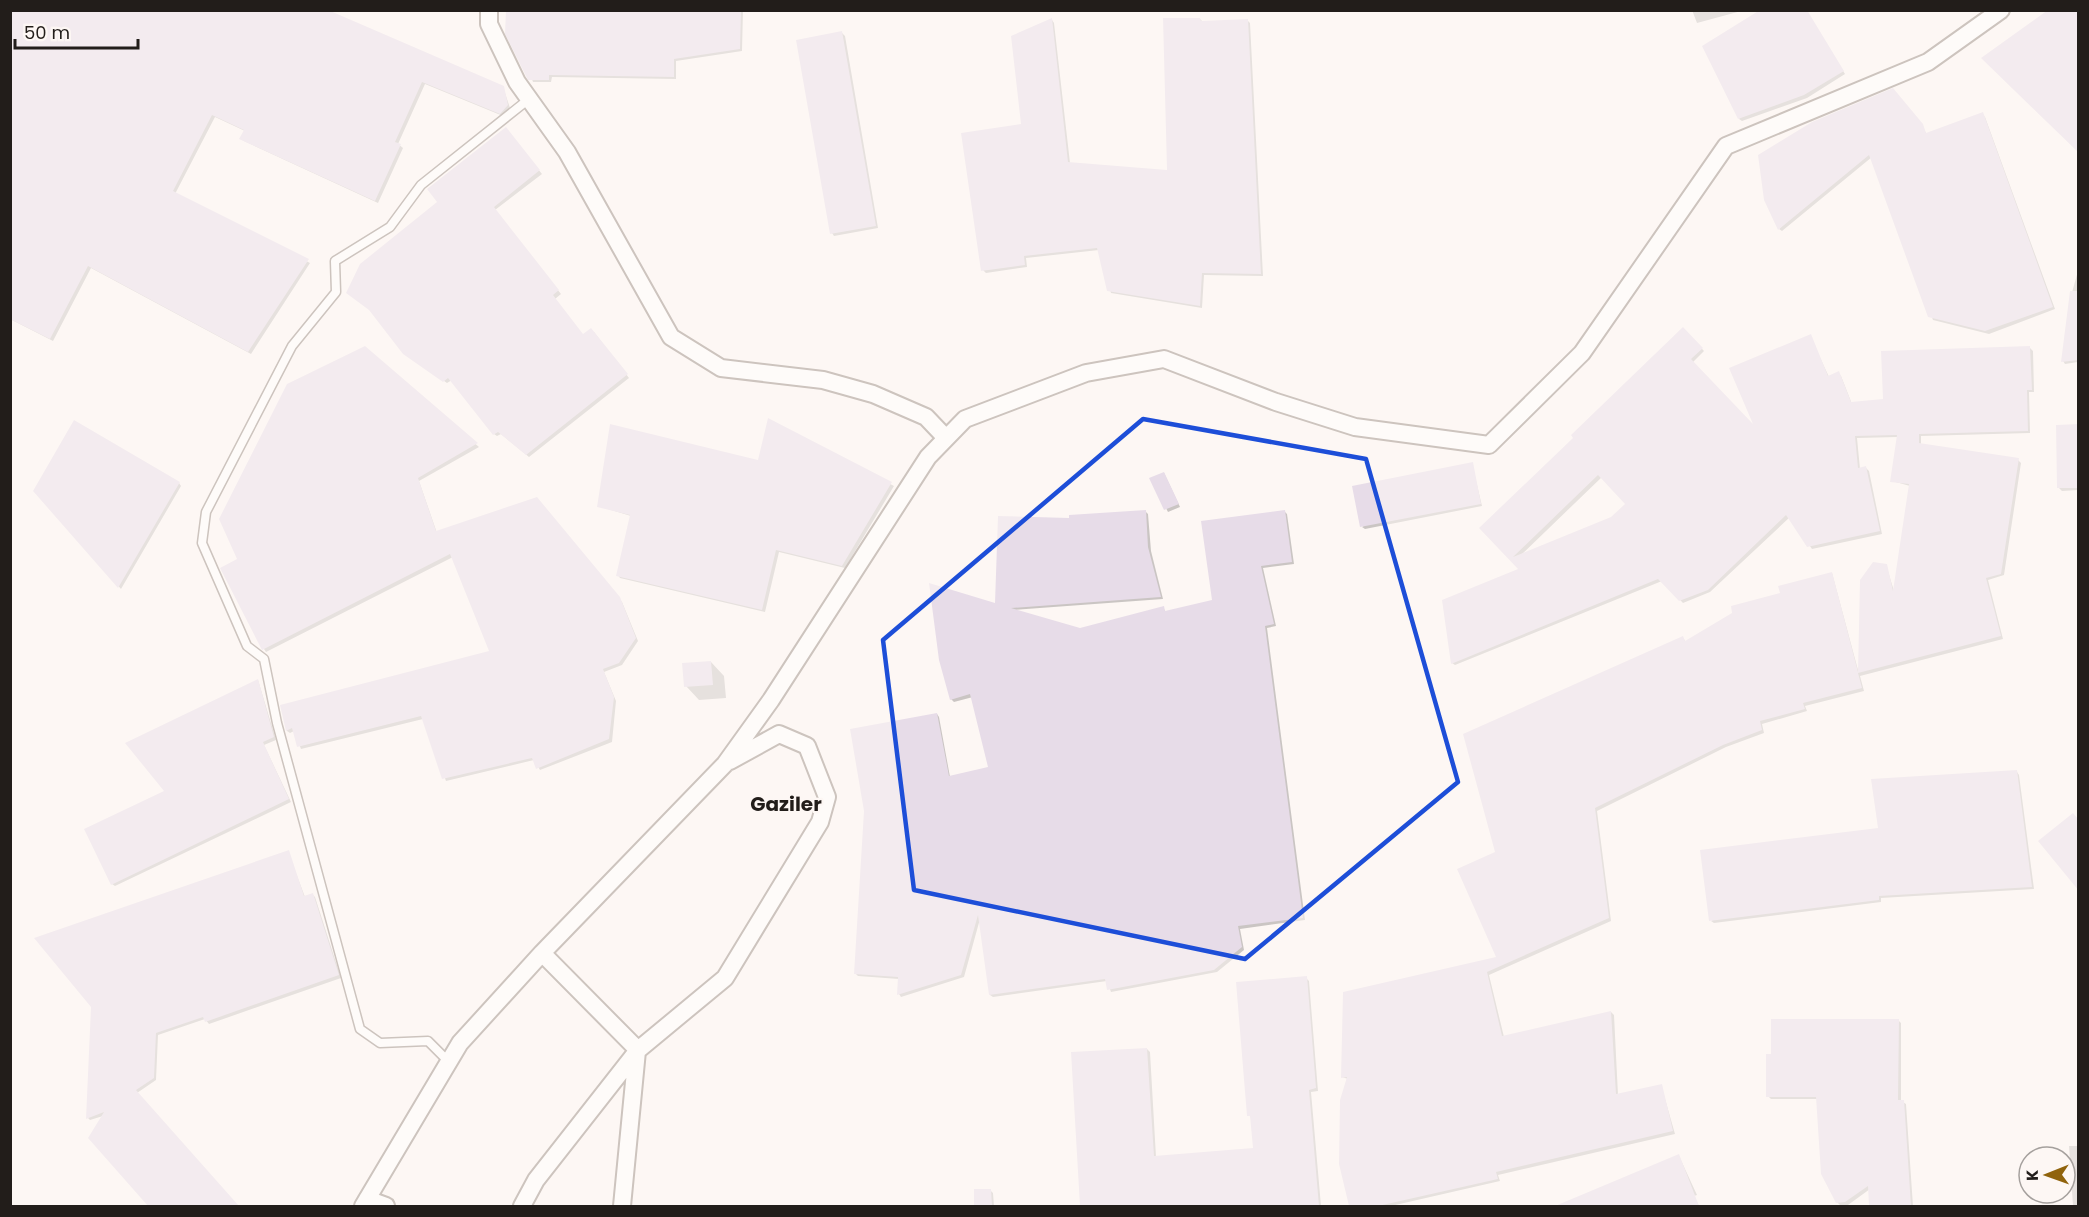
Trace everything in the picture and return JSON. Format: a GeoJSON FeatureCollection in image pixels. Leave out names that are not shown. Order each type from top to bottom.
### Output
{"type":"FeatureCollection","features":[{"type":"Feature","properties":{"kind":"street"},"geometry":{"type":"LineString","coordinates":[[489,10],[489,24],[517,82],[567,152],[671,337],[721,368],[823,380],[873,394],[926,417],[946,438]]}},
{"type":"Feature","properties":{"kind":"street"},"geometry":{"type":"LineString","coordinates":[[386,1206],[365,1203],[460,1043],[542,953],[725,764],[771,700],[928,457],[965,419],[1086,373],[1164,359],[1276,402],[1355,427],[1489,445],[1582,353],[1726,146],[1928,62],[2001,10]]}},
{"type":"Feature","properties":{"kind":"street"},"geometry":{"type":"LineString","coordinates":[[522,1206],[536,1180],[638,1050],[725,978],[820,822],[827,797],[807,746],[779,734],[725,764]]}},
{"type":"Feature","properties":{"kind":"street"},"geometry":{"type":"LineString","coordinates":[[542,953],[638,1050]]}},
{"type":"Feature","properties":{"kind":"street"},"geometry":{"type":"LineString","coordinates":[[622,1206],[638,1050]]}},
{"type":"Feature","properties":{"kind":"lane"},"geometry":{"type":"LineString","coordinates":[[449,1062],[428,1041],[380,1043],[360,1029],[277,723],[264,659],[247,646],[202,543],[206,512],[292,346],[336,292],[335,261],[390,227],[421,185],[530,99]]}},
{"type":"Feature","properties":{"kind":"highlighted area"},"geometry":{"type":"Polygon","coordinates":[[[1143,419],[1366,459],[1458,782],[1245,959],[914,890],[883,640],[1143,419]]]}},
{"type":"Feature","properties":{"kind":"building"},"geometry":{"type":"Polygon","coordinates":[[[10,10],[328,10],[504,86],[508,105],[500,114],[422,82],[395,142],[401,144],[375,201],[239,139],[244,130],[212,115],[173,191],[309,259],[248,352],[88,266],[50,339],[10,319],[10,10]]]}},
{"type":"Feature","properties":{"kind":"building"},"geometry":{"type":"Polygon","coordinates":[[[506,10],[741,10],[740,49],[674,59],[674,77],[549,75],[549,80],[528,80],[505,34],[506,10]]]}},
{"type":"Feature","properties":{"kind":"building"},"geometry":{"type":"Polygon","coordinates":[[[1760,10],[1807,10],[1844,71],[1804,95],[1738,119],[1702,46],[1760,10]]]}},
{"type":"Feature","properties":{"kind":"building"},"geometry":{"type":"Polygon","coordinates":[[[2048,10],[2079,10],[2079,153],[1981,58],[2048,10]]]}},
{"type":"Feature","properties":{"kind":"building"},"geometry":{"type":"Polygon","coordinates":[[[1052,18],[1068,162],[1167,170],[1163,18],[1200,18],[1201,21],[1248,19],[1261,274],[1202,273],[1200,306],[1107,291],[1097,248],[1024,256],[1025,265],[981,271],[961,133],[1021,124],[1011,36],[1052,18]]]}},
{"type":"Feature","properties":{"kind":"building"},"geometry":{"type":"Polygon","coordinates":[[[842,31],[876,226],[830,234],[796,40],[842,31]]]}},
{"type":"Feature","properties":{"kind":"building"},"geometry":{"type":"Polygon","coordinates":[[[1893,88],[1923,124],[1926,133],[1983,112],[2053,307],[1985,331],[1928,317],[1869,155],[1778,230],[1764,200],[1758,155],[1812,122],[1893,88]]]}},
{"type":"Feature","properties":{"kind":"building"},"geometry":{"type":"Polygon","coordinates":[[[506,127],[540,170],[494,207],[559,290],[553,295],[583,334],[591,328],[628,374],[526,455],[498,432],[493,435],[448,378],[443,382],[403,354],[369,310],[346,293],[360,264],[437,202],[427,189],[506,127]]]}},
{"type":"Feature","properties":{"kind":"building"},"geometry":{"type":"Polygon","coordinates":[[[2070,291],[2079,291],[2079,360],[2061,362],[2070,291]]]}},
{"type":"Feature","properties":{"kind":"building"},"geometry":{"type":"Polygon","coordinates":[[[1683,327],[1703,348],[1691,359],[1753,424],[1729,368],[1811,334],[1828,376],[1839,371],[1851,402],[1883,399],[1881,351],[2030,346],[2032,390],[2027,390],[2028,431],[1919,434],[1919,443],[2019,458],[2001,574],[1986,578],[2001,636],[1858,673],[1862,688],[1803,703],[1805,709],[1760,721],[1762,730],[1723,745],[1595,808],[1609,918],[1487,972],[1502,1036],[1611,1011],[1616,1094],[1662,1084],[1673,1131],[1496,1172],[1498,1179],[1378,1206],[1349,1206],[1339,1164],[1340,1100],[1347,1077],[1341,1078],[1343,992],[1496,957],[1457,869],[1495,852],[1463,734],[1683,636],[1685,641],[1732,613],[1731,606],[1780,593],[1778,586],[1832,572],[1858,672],[1860,580],[1873,562],[1887,564],[1893,591],[1909,484],[1890,482],[1897,435],[1855,436],[1858,468],[1866,466],[1880,531],[1807,547],[1786,515],[1708,590],[1679,601],[1658,579],[1451,664],[1442,600],[1518,569],[1479,528],[1573,438],[1571,435],[1683,327]],[[1598,475],[1513,557],[1611,517],[1625,504],[1598,475]]]}},
{"type":"Feature","properties":{"kind":"building"},"geometry":{"type":"Polygon","coordinates":[[[365,346],[478,443],[418,478],[436,531],[537,497],[620,597],[636,638],[619,663],[603,669],[614,697],[609,739],[536,769],[532,758],[442,779],[421,716],[297,747],[292,728],[286,731],[280,705],[489,651],[450,554],[262,650],[220,568],[237,559],[219,519],[287,384],[365,346]]]}},
{"type":"Feature","properties":{"kind":"building"},"geometry":{"type":"Polygon","coordinates":[[[768,418],[892,482],[842,566],[776,550],[762,610],[616,576],[630,515],[597,507],[610,424],[758,460],[768,418]]]}},
{"type":"Feature","properties":{"kind":"building"},"geometry":{"type":"Polygon","coordinates":[[[74,420],[180,482],[118,588],[33,491],[74,420]]]}},
{"type":"Feature","properties":{"kind":"building"},"geometry":{"type":"Polygon","coordinates":[[[2079,424],[2079,488],[2057,488],[2056,425],[2079,424]]]}},
{"type":"Feature","properties":{"kind":"building"},"geometry":{"type":"Polygon","coordinates":[[[1473,462],[1481,504],[1360,527],[1352,486],[1473,462]]]}},
{"type":"Feature","properties":{"kind":"building"},"geometry":{"type":"Polygon","coordinates":[[[1164,472],[1179,504],[1164,510],[1149,478],[1164,472]]]}},
{"type":"Feature","properties":{"kind":"building"},"geometry":{"type":"Polygon","coordinates":[[[1146,510],[1148,547],[1161,597],[1011,608],[1080,628],[1164,606],[1165,611],[1212,600],[1201,521],[1285,510],[1292,562],[1261,566],[1274,624],[1265,626],[1303,918],[1238,926],[1242,947],[1214,970],[1107,990],[1105,979],[989,995],[978,915],[961,975],[897,995],[898,977],[854,974],[864,811],[850,729],[937,713],[949,776],[988,767],[970,694],[950,700],[939,660],[929,583],[995,603],[998,516],[1069,518],[1069,515],[1146,510]]]}},
{"type":"Feature","properties":{"kind":"building"},"geometry":{"type":"Polygon","coordinates":[[[711,661],[713,685],[684,687],[682,663],[711,661]]]}},
{"type":"Feature","properties":{"kind":"building"},"geometry":{"type":"Polygon","coordinates":[[[258,679],[274,737],[263,742],[289,799],[111,885],[84,829],[164,791],[125,743],[258,679]]]}},
{"type":"Feature","properties":{"kind":"building"},"geometry":{"type":"Polygon","coordinates":[[[2017,770],[2032,887],[1879,896],[1879,900],[1709,921],[1700,850],[1878,828],[1871,779],[2017,770]]]}},
{"type":"Feature","properties":{"kind":"building"},"geometry":{"type":"Polygon","coordinates":[[[2073,813],[2079,820],[2079,891],[2038,841],[2073,813]]]}},
{"type":"Feature","properties":{"kind":"building"},"geometry":{"type":"Polygon","coordinates":[[[289,850],[304,896],[313,893],[339,975],[205,1022],[203,1017],[156,1033],[154,1078],[136,1090],[239,1206],[148,1206],[88,1138],[104,1112],[86,1119],[91,1007],[34,938],[289,850]]]}},
{"type":"Feature","properties":{"kind":"building"},"geometry":{"type":"Polygon","coordinates":[[[1307,976],[1316,1088],[1309,1090],[1319,1206],[1080,1206],[1071,1052],[1147,1048],[1154,1156],[1253,1148],[1250,1116],[1247,1116],[1236,982],[1307,976]]]}},
{"type":"Feature","properties":{"kind":"building"},"geometry":{"type":"Polygon","coordinates":[[[1771,1019],[1899,1019],[1898,1100],[1904,1100],[1911,1206],[1869,1206],[1868,1186],[1845,1202],[1836,1203],[1821,1174],[1816,1097],[1766,1097],[1766,1054],[1771,1054],[1771,1019]]]}},
{"type":"Feature","properties":{"kind":"building"},"geometry":{"type":"Polygon","coordinates":[[[1679,1154],[1699,1206],[1555,1206],[1679,1154]]]}},
{"type":"Feature","properties":{"kind":"building"},"geometry":{"type":"Polygon","coordinates":[[[974,1189],[991,1189],[992,1206],[974,1206],[974,1189]]]}},
{"type":"Feature","properties":{"kind":"district","name":"Gaziler"},"geometry":{"type":"Point","coordinates":[786,804]}}]}
